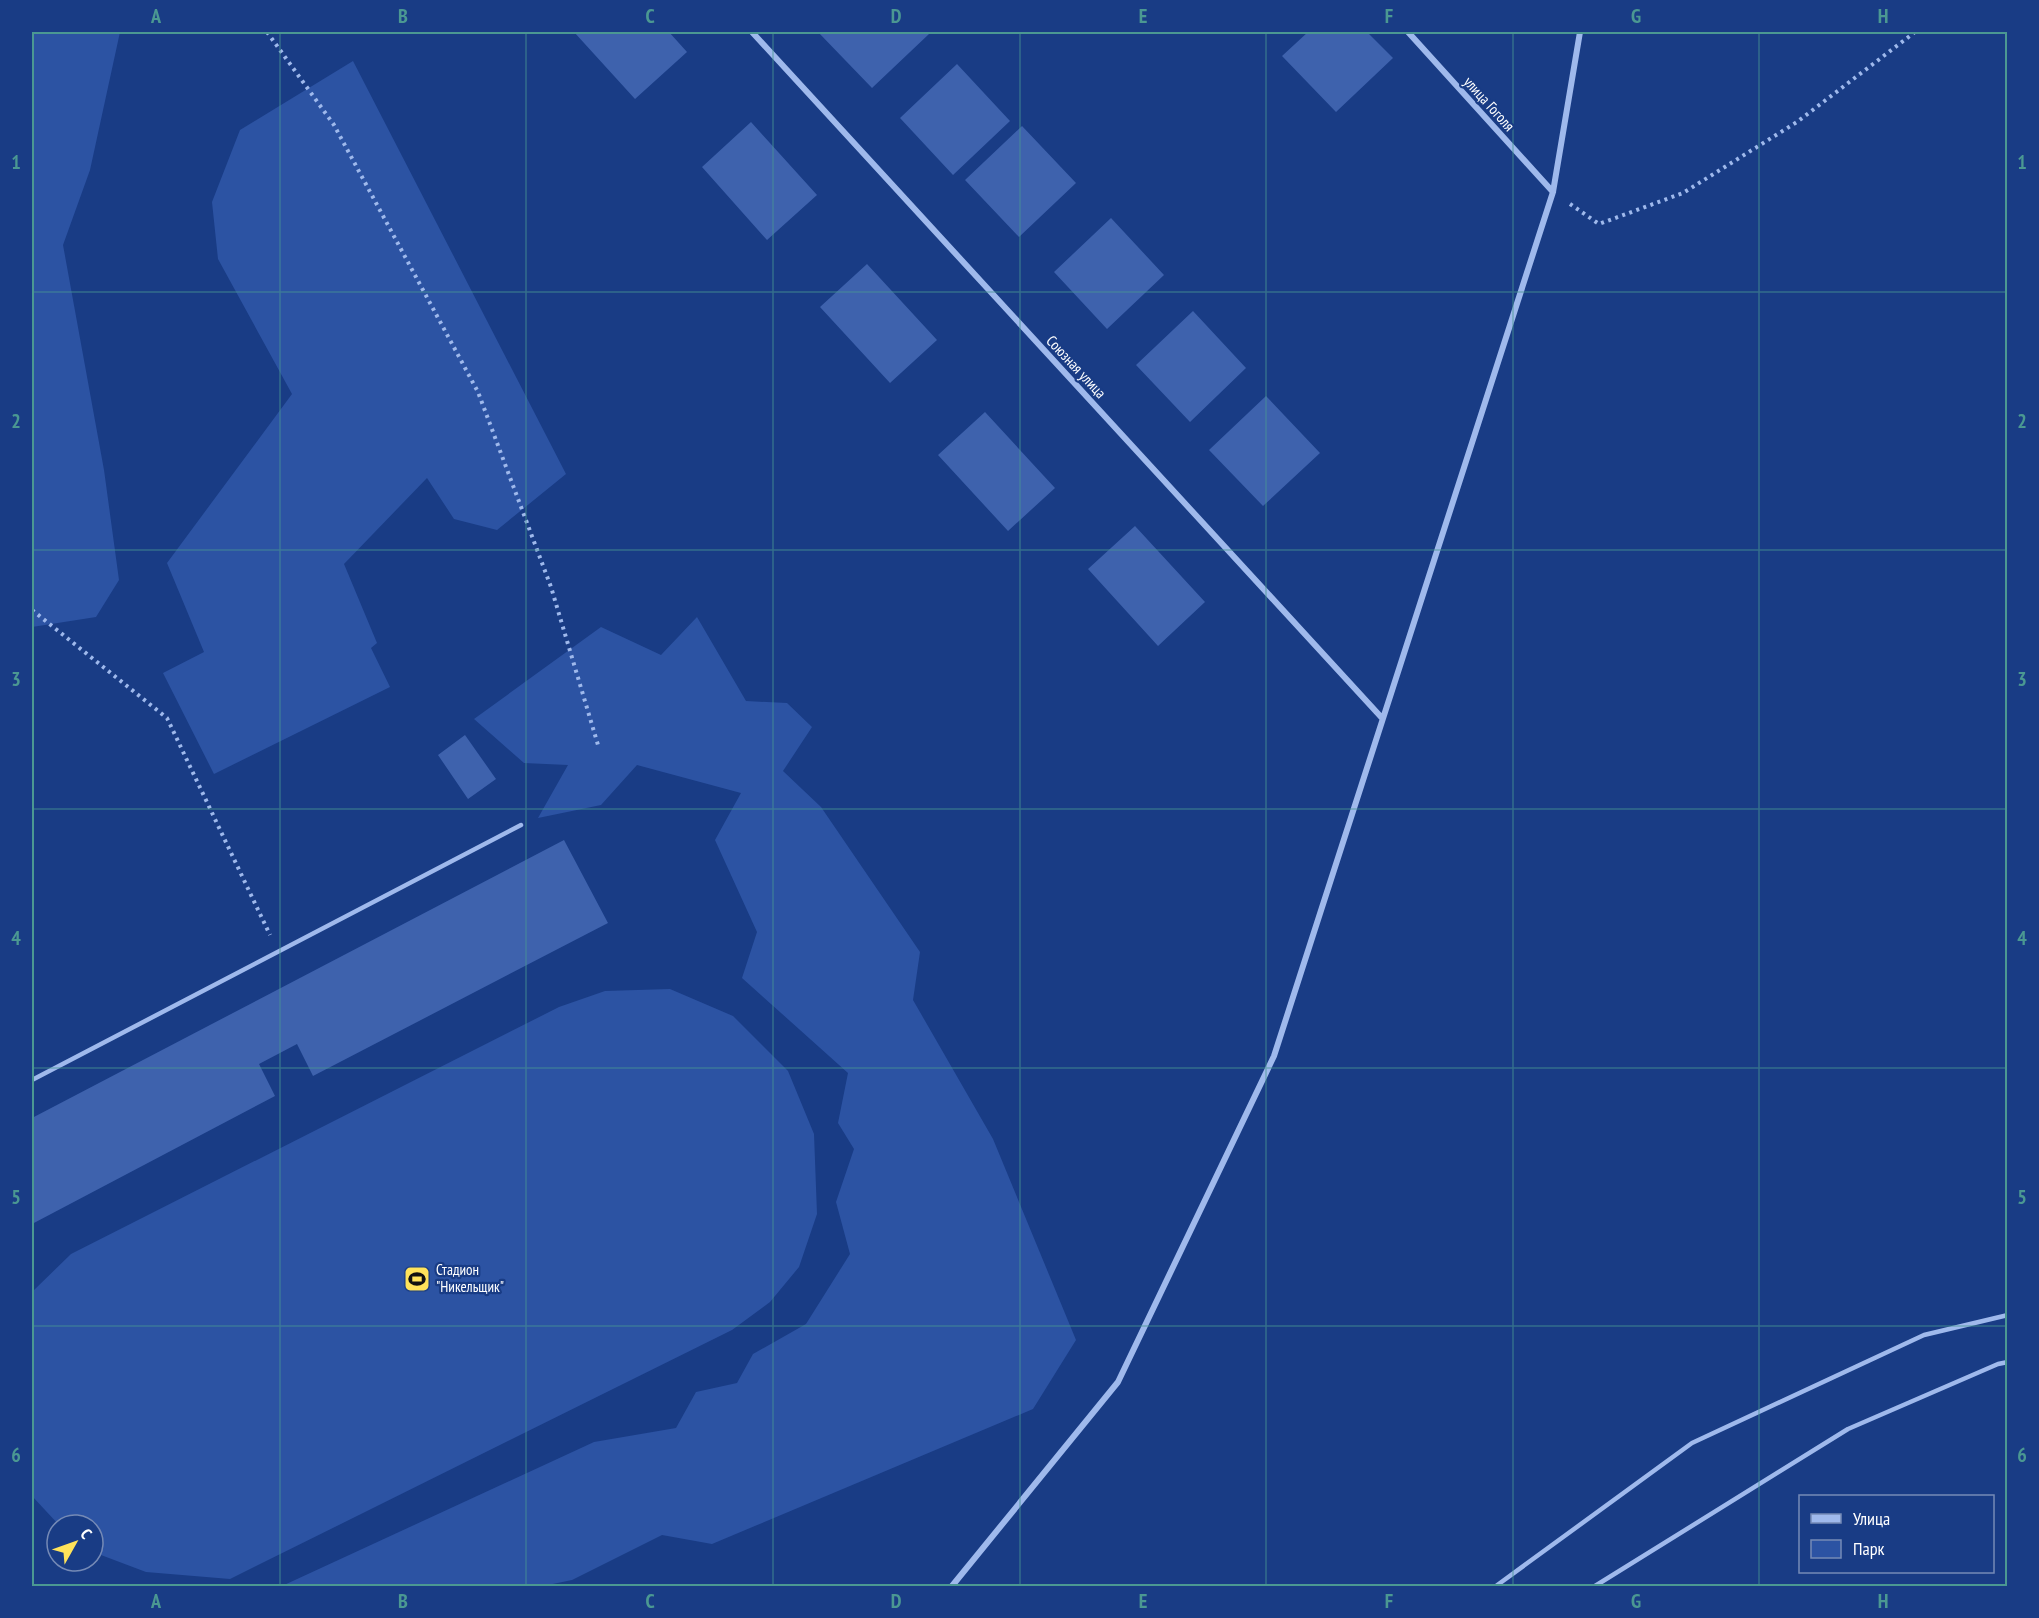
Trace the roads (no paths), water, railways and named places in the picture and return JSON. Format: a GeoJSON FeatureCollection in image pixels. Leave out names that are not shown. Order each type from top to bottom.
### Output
{"type":"FeatureCollection","features":[{"type":"Feature","properties":{"kind":"street","name":"Союзная улица"},"geometry":{"type":"LineString","coordinates":[[752,32],[1382,718]]}},
{"type":"Feature","properties":{"kind":"street","name":"улица Гоголя"},"geometry":{"type":"LineString","coordinates":[[1408,32],[1553,192]]}},
{"type":"Feature","properties":{"kind":"street"},"geometry":{"type":"LineString","coordinates":[[952,1587],[1118,1382],[1274,1056],[1553,192],[1580,32]]}},
{"type":"Feature","properties":{"kind":"lane"},"geometry":{"type":"LineString","coordinates":[[32,1080],[521,825]]}},
{"type":"Feature","properties":{"kind":"lane"},"geometry":{"type":"LineString","coordinates":[[1496,1587],[1692,1443],[1924,1335],[2007,1315]]}},
{"type":"Feature","properties":{"kind":"lane"},"geometry":{"type":"LineString","coordinates":[[1595,1587],[1848,1429],[2007,1362]]}},
{"type":"Feature","properties":{"kind":"place","name":"Стадион \"Никельщик\""},"geometry":{"type":"Point","coordinates":[417,1279]}}]}
